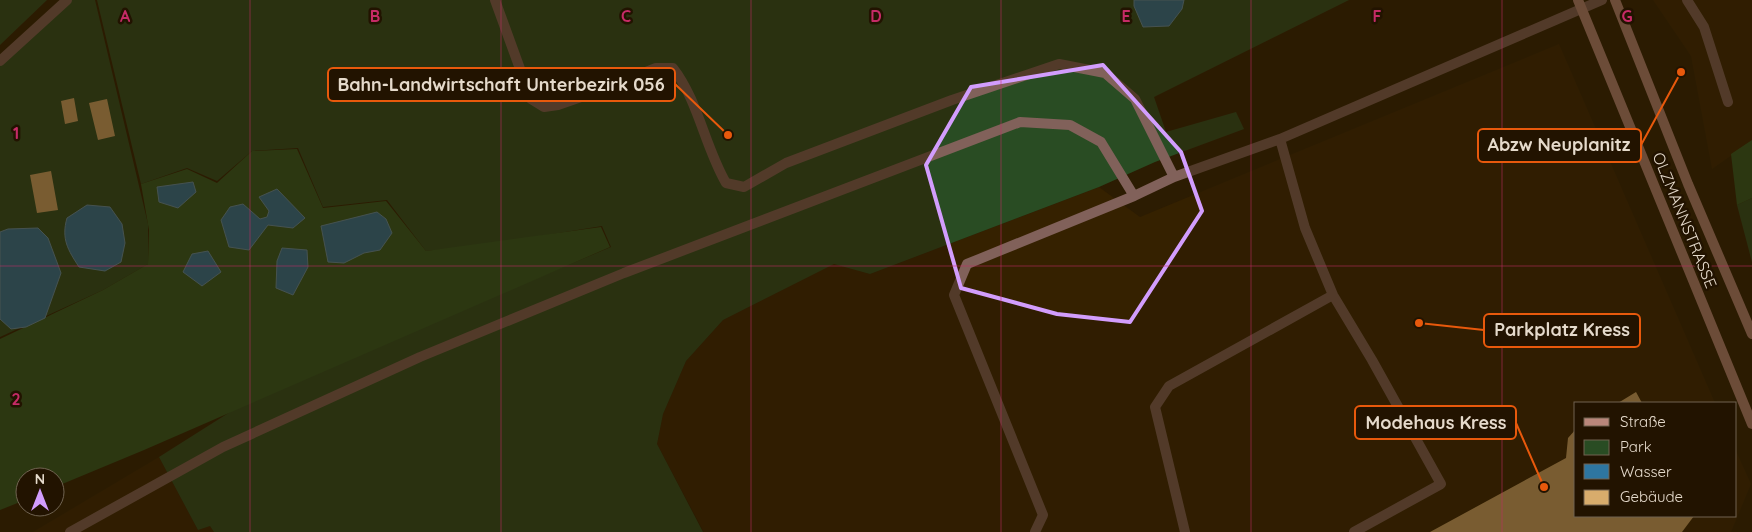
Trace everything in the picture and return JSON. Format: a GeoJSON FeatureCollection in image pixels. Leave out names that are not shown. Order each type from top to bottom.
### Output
{"type":"FeatureCollection","features":[{"type":"Feature","properties":{"kind":"main road","name":"OLZMANNSTRASSE"},"geometry":{"type":"LineString","coordinates":[[1615,0],[1688,184],[1752,334]]}},
{"type":"Feature","properties":{"kind":"main road","name":"OLZMANNSTRASSE"},"geometry":{"type":"LineString","coordinates":[[1580,4],[1752,424]]}},
{"type":"Feature","properties":{"kind":"lane"},"geometry":{"type":"LineString","coordinates":[[0,61],[67,0]]}},
{"type":"Feature","properties":{"kind":"lane"},"geometry":{"type":"LineString","coordinates":[[495,0],[531,99],[544,107],[558,105],[656,68],[673,68],[683,81],[717,168],[726,183],[744,186],[786,163],[952,100],[1060,64],[1105,73],[1135,99],[1174,177]]}},
{"type":"Feature","properties":{"kind":"lane"},"geometry":{"type":"LineString","coordinates":[[1035,532],[1043,515],[954,295],[967,264],[1134,196],[1174,177],[1280,139],[1580,4],[1602,0]]}},
{"type":"Feature","properties":{"kind":"lane"},"geometry":{"type":"LineString","coordinates":[[1687,0],[1704,27],[1728,102]]}},
{"type":"Feature","properties":{"kind":"lane"},"geometry":{"type":"LineString","coordinates":[[70,532],[223,447],[420,357],[624,273],[1020,122],[1070,125],[1101,142],[1134,196]]}},
{"type":"Feature","properties":{"kind":"lane"},"geometry":{"type":"LineString","coordinates":[[1280,139],[1305,228],[1333,295],[1372,360],[1441,484],[1354,532]]}},
{"type":"Feature","properties":{"kind":"lane"},"geometry":{"type":"LineString","coordinates":[[1185,532],[1154,406],[1169,386],[1333,295]]}},
{"type":"Feature","properties":{"kind":"highlighted area"},"geometry":{"type":"Polygon","coordinates":[[[1103,65],[1181,152],[1202,211],[1130,322],[1057,314],[961,288],[926,165],[971,87],[1103,65]]]}},
{"type":"Feature","properties":{"kind":"shaded area"},"geometry":{"type":"Polygon","coordinates":[[[1653,0],[1752,0],[1752,141],[1712,169],[1691,56],[1653,0]]]}},
{"type":"Feature","properties":{"kind":"shaded area"},"geometry":{"type":"Polygon","coordinates":[[[1559,44],[1715,402],[1574,402],[1574,517],[1737,517],[1737,453],[1751,484],[1731,532],[704,532],[657,444],[663,414],[686,361],[723,320],[834,263],[870,274],[1099,187],[1140,217],[1559,44]]]}},
{"type":"Feature","properties":{"kind":"shaded area"},"geometry":{"type":"Polygon","coordinates":[[[159,457],[198,530],[210,526],[214,532],[33,532],[58,517],[65,517],[65,513],[159,457]]]}},
{"type":"Feature","properties":{"kind":"green space"},"geometry":{"type":"Polygon","coordinates":[[[0,0],[47,0],[0,45],[0,0]]]}},
{"type":"Feature","properties":{"kind":"green space"},"geometry":{"type":"Polygon","coordinates":[[[72,0],[95,0],[148,224],[148,264],[103,290],[0,337],[0,66],[72,0]]]}},
{"type":"Feature","properties":{"kind":"green space"},"geometry":{"type":"Polygon","coordinates":[[[97,0],[1349,0],[1154,97],[1166,132],[1236,112],[1244,129],[1155,162],[1099,187],[870,274],[834,264],[723,320],[686,361],[663,414],[657,444],[703,532],[214,532],[210,526],[198,530],[159,457],[238,407],[397,337],[611,247],[602,226],[478,246],[426,251],[387,200],[323,207],[298,148],[252,151],[217,181],[187,168],[141,184],[97,0]]]}},
{"type":"Feature","properties":{"kind":"green space"},"geometry":{"type":"Polygon","coordinates":[[[1752,140],[1752,198],[1737,205],[1731,154],[1752,140]]]}},
{"type":"Feature","properties":{"kind":"green space"},"geometry":{"type":"Polygon","coordinates":[[[297,149],[323,208],[386,201],[426,251],[601,227],[610,247],[65,483],[65,467],[15,467],[15,504],[0,510],[0,339],[103,290],[148,264],[149,230],[141,184],[187,169],[217,183],[252,151],[297,149]]]}},
{"type":"Feature","properties":{"kind":"green space"},"geometry":{"type":"Polygon","coordinates":[[[1752,198],[1752,262],[1737,205],[1752,198]]]}},
{"type":"Feature","properties":{"kind":"water"},"geometry":{"type":"Polygon","coordinates":[[[1134,0],[1184,0],[1182,9],[1169,26],[1143,27],[1134,6],[1134,0]]]}},
{"type":"Feature","properties":{"kind":"water"},"geometry":{"type":"Polygon","coordinates":[[[193,182],[196,192],[178,208],[159,202],[157,187],[193,182]]]}},
{"type":"Feature","properties":{"kind":"water"},"geometry":{"type":"Polygon","coordinates":[[[277,189],[305,218],[293,228],[268,225],[249,250],[229,247],[221,220],[230,207],[243,204],[260,219],[267,217],[269,211],[259,197],[277,189]]]}},
{"type":"Feature","properties":{"kind":"water"},"geometry":{"type":"Polygon","coordinates":[[[87,205],[110,207],[122,224],[125,243],[121,262],[105,271],[79,267],[65,238],[67,218],[87,205]]]}},
{"type":"Feature","properties":{"kind":"water"},"geometry":{"type":"Polygon","coordinates":[[[377,212],[386,219],[392,233],[380,250],[364,253],[344,263],[328,262],[321,226],[377,212]]]}},
{"type":"Feature","properties":{"kind":"water"},"geometry":{"type":"Polygon","coordinates":[[[38,228],[48,238],[61,273],[45,318],[26,327],[11,329],[0,319],[0,232],[8,229],[38,228]]]}},
{"type":"Feature","properties":{"kind":"water"},"geometry":{"type":"Polygon","coordinates":[[[282,248],[307,250],[308,267],[293,295],[276,288],[277,261],[282,248]]]}},
{"type":"Feature","properties":{"kind":"water"},"geometry":{"type":"Polygon","coordinates":[[[208,251],[221,272],[202,286],[183,272],[192,254],[208,251]]]}},
{"type":"Feature","properties":{"kind":"building"},"geometry":{"type":"Polygon","coordinates":[[[74,98],[78,121],[65,124],[61,101],[74,98]]]}},
{"type":"Feature","properties":{"kind":"building"},"geometry":{"type":"Polygon","coordinates":[[[107,99],[115,136],[98,140],[89,103],[107,99]]]}},
{"type":"Feature","properties":{"kind":"building"},"geometry":{"type":"Polygon","coordinates":[[[51,171],[58,210],[37,213],[30,175],[51,171]]]}},
{"type":"Feature","properties":{"kind":"building"},"geometry":{"type":"Polygon","coordinates":[[[1636,392],[1641,402],[1620,402],[1636,392]]]}},
{"type":"Feature","properties":{"kind":"building"},"geometry":{"type":"Polygon","coordinates":[[[1574,431],[1574,517],[1693,517],[1682,532],[1430,532],[1566,458],[1568,438],[1574,431]]]}},
{"type":"Feature","properties":{"kind":"place","name":"Abzw Neuplanitz"},"geometry":{"type":"Point","coordinates":[1681,72]}},
{"type":"Feature","properties":{"kind":"place","name":"Bahn-Landwirtschaft Unterbezirk 056"},"geometry":{"type":"Point","coordinates":[728,135]}},
{"type":"Feature","properties":{"kind":"place","name":"Parkplatz Kress"},"geometry":{"type":"Point","coordinates":[1419,323]}},
{"type":"Feature","properties":{"kind":"place","name":"Modehaus Kress"},"geometry":{"type":"Point","coordinates":[1544,487]}}]}
